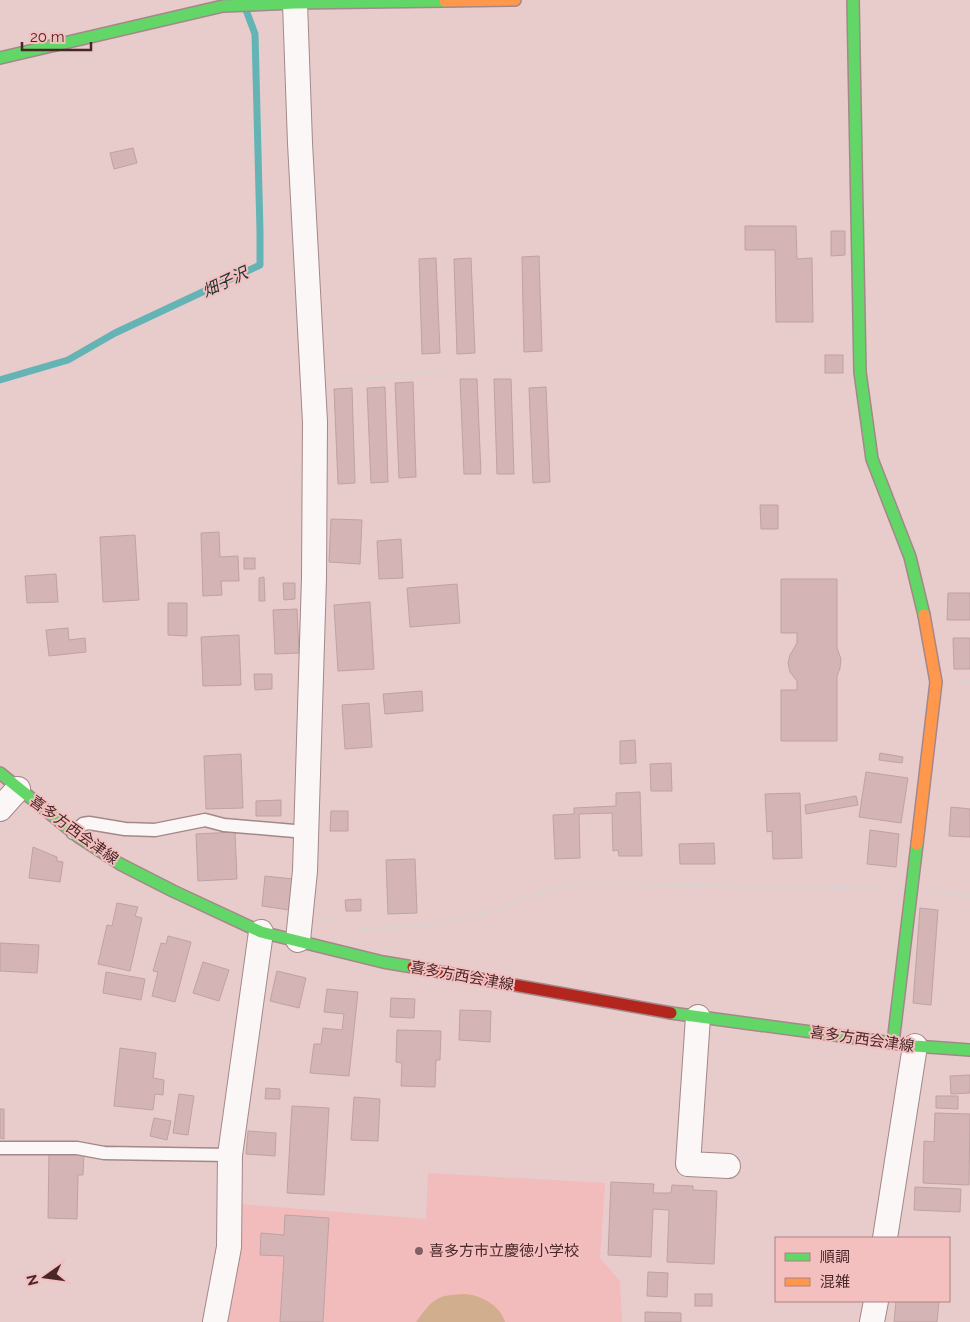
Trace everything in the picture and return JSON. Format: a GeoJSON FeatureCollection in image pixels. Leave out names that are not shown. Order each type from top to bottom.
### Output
{"type":"FeatureCollection","features":[{"type":"Feature","properties":{"kind":"main road"},"geometry":{"type":"LineString","coordinates":[[0,58],[223,3],[515,0]]}},
{"type":"Feature","properties":{"kind":"main road"},"geometry":{"type":"LineString","coordinates":[[853,0],[860,372],[868,439],[872,459],[910,557],[922,605],[936,682],[912,889],[904,1044]]}},
{"type":"Feature","properties":{"kind":"main road","name":"喜多方西会津線"},"geometry":{"type":"LineString","coordinates":[[0,773],[73,832],[120,864],[261,932],[383,962],[661,1012],[904,1044],[970,1050]]}},
{"type":"Feature","properties":{"kind":"street"},"geometry":{"type":"LineString","coordinates":[[295,3],[300,143],[315,422],[314,578],[305,871],[298,940]]}},
{"type":"Feature","properties":{"kind":"street"},"geometry":{"type":"LineString","coordinates":[[0,809],[18,789]]}},
{"type":"Feature","properties":{"kind":"street"},"geometry":{"type":"LineString","coordinates":[[215,1322],[229,1247],[230,1155],[261,932]]}},
{"type":"Feature","properties":{"kind":"street"},"geometry":{"type":"LineString","coordinates":[[698,1017],[688,1164],[728,1166]]}},
{"type":"Feature","properties":{"kind":"street"},"geometry":{"type":"LineString","coordinates":[[885,1237],[904,1044]]}},
{"type":"Feature","properties":{"kind":"street"},"geometry":{"type":"LineString","coordinates":[[872,1322],[876,1302]]}},
{"type":"Feature","properties":{"kind":"lane"},"geometry":{"type":"LineString","coordinates":[[73,832],[83,824],[89,823],[125,829],[155,830],[205,820],[224,825],[306,832]]}},
{"type":"Feature","properties":{"kind":"lane"},"geometry":{"type":"LineString","coordinates":[[0,1148],[77,1148],[104,1153],[230,1155]]}},
{"type":"Feature","properties":{"kind":"path"},"geometry":{"type":"LineString","coordinates":[[313,382],[398,376],[444,370]]}},
{"type":"Feature","properties":{"kind":"path"},"geometry":{"type":"LineString","coordinates":[[360,930],[422,926],[457,920],[503,908],[522,899],[570,884],[912,889],[970,896]]}},
{"type":"Feature","properties":{"kind":"path"},"geometry":{"type":"LineString","coordinates":[[302,902],[316,908],[330,920],[345,925]]}},
{"type":"Feature","properties":{"kind":"shaded area","name":"喜多方市立慶徳小学校"},"geometry":{"type":"Polygon","coordinates":[[[428,1173],[605,1183],[600,1258],[620,1281],[622,1322],[223,1322],[239,1204],[426,1219],[428,1173]]]}},
{"type":"Feature","properties":{"kind":"shaded area"},"geometry":{"type":"Polygon","coordinates":[[[466,1294],[490,1302],[503,1316],[505,1322],[416,1322],[437,1299],[448,1295],[466,1294]]]}},
{"type":"Feature","properties":{"kind":"building"},"geometry":{"type":"Polygon","coordinates":[[[133,148],[137,163],[114,169],[110,153],[133,148]]]}},
{"type":"Feature","properties":{"kind":"building"},"geometry":{"type":"Polygon","coordinates":[[[745,226],[796,226],[797,259],[812,258],[813,322],[776,322],[775,250],[745,250],[745,226]]]}},
{"type":"Feature","properties":{"kind":"building"},"geometry":{"type":"Polygon","coordinates":[[[831,231],[845,231],[845,255],[831,256],[831,231]]]}},
{"type":"Feature","properties":{"kind":"building"},"geometry":{"type":"Polygon","coordinates":[[[539,256],[542,351],[524,352],[522,257],[539,256]]]}},
{"type":"Feature","properties":{"kind":"building"},"geometry":{"type":"Polygon","coordinates":[[[436,258],[440,353],[422,354],[419,259],[436,258]]]}},
{"type":"Feature","properties":{"kind":"building"},"geometry":{"type":"Polygon","coordinates":[[[471,258],[475,353],[457,354],[454,259],[471,258]]]}},
{"type":"Feature","properties":{"kind":"building"},"geometry":{"type":"Polygon","coordinates":[[[825,355],[843,355],[843,373],[825,373],[825,355]]]}},
{"type":"Feature","properties":{"kind":"building"},"geometry":{"type":"Polygon","coordinates":[[[460,379],[477,379],[481,474],[464,474],[460,379]]]}},
{"type":"Feature","properties":{"kind":"building"},"geometry":{"type":"Polygon","coordinates":[[[494,379],[511,379],[514,474],[497,474],[494,379]]]}},
{"type":"Feature","properties":{"kind":"building"},"geometry":{"type":"Polygon","coordinates":[[[413,382],[416,477],[399,478],[395,383],[413,382]]]}},
{"type":"Feature","properties":{"kind":"building"},"geometry":{"type":"Polygon","coordinates":[[[385,387],[388,482],[371,483],[367,388],[385,387]]]}},
{"type":"Feature","properties":{"kind":"building"},"geometry":{"type":"Polygon","coordinates":[[[546,387],[550,482],[533,483],[529,388],[546,387]]]}},
{"type":"Feature","properties":{"kind":"building"},"geometry":{"type":"Polygon","coordinates":[[[352,388],[355,483],[338,484],[334,389],[352,388]]]}},
{"type":"Feature","properties":{"kind":"building"},"geometry":{"type":"Polygon","coordinates":[[[760,505],[778,505],[778,529],[761,529],[760,505]]]}},
{"type":"Feature","properties":{"kind":"building"},"geometry":{"type":"Polygon","coordinates":[[[331,519],[362,520],[360,564],[329,562],[331,519]]]}},
{"type":"Feature","properties":{"kind":"building"},"geometry":{"type":"Polygon","coordinates":[[[219,532],[220,557],[238,556],[239,581],[221,581],[222,595],[203,596],[201,533],[219,532]]]}},
{"type":"Feature","properties":{"kind":"building"},"geometry":{"type":"Polygon","coordinates":[[[135,535],[139,600],[103,602],[100,537],[135,535]]]}},
{"type":"Feature","properties":{"kind":"building"},"geometry":{"type":"Polygon","coordinates":[[[401,539],[403,578],[379,579],[377,541],[401,539]]]}},
{"type":"Feature","properties":{"kind":"building"},"geometry":{"type":"Polygon","coordinates":[[[244,558],[255,558],[255,569],[244,569],[244,558]]]}},
{"type":"Feature","properties":{"kind":"building"},"geometry":{"type":"Polygon","coordinates":[[[56,574],[58,602],[27,603],[25,576],[56,574]]]}},
{"type":"Feature","properties":{"kind":"building"},"geometry":{"type":"Polygon","coordinates":[[[264,577],[265,601],[259,601],[259,578],[264,577]]]}},
{"type":"Feature","properties":{"kind":"building"},"geometry":{"type":"Polygon","coordinates":[[[781,579],[837,579],[837,648],[841,659],[837,676],[837,741],[781,741],[781,690],[797,690],[797,681],[790,672],[788,663],[797,643],[797,633],[781,633],[781,579]]]}},
{"type":"Feature","properties":{"kind":"building"},"geometry":{"type":"Polygon","coordinates":[[[283,583],[295,583],[295,599],[284,600],[283,583]]]}},
{"type":"Feature","properties":{"kind":"building"},"geometry":{"type":"Polygon","coordinates":[[[457,584],[460,623],[410,627],[407,588],[457,584]]]}},
{"type":"Feature","properties":{"kind":"building"},"geometry":{"type":"Polygon","coordinates":[[[948,593],[970,593],[970,620],[947,620],[948,593]]]}},
{"type":"Feature","properties":{"kind":"building"},"geometry":{"type":"Polygon","coordinates":[[[370,602],[374,669],[338,671],[334,605],[370,602]]]}},
{"type":"Feature","properties":{"kind":"building"},"geometry":{"type":"Polygon","coordinates":[[[168,603],[187,603],[187,636],[168,635],[168,603]]]}},
{"type":"Feature","properties":{"kind":"building"},"geometry":{"type":"Polygon","coordinates":[[[297,609],[299,653],[275,654],[273,610],[297,609]]]}},
{"type":"Feature","properties":{"kind":"building"},"geometry":{"type":"Polygon","coordinates":[[[68,628],[69,640],[85,638],[86,652],[49,656],[46,630],[68,628]]]}},
{"type":"Feature","properties":{"kind":"building"},"geometry":{"type":"Polygon","coordinates":[[[239,635],[241,685],[203,686],[201,637],[239,635]]]}},
{"type":"Feature","properties":{"kind":"building"},"geometry":{"type":"Polygon","coordinates":[[[953,638],[970,638],[970,669],[954,669],[953,638]]]}},
{"type":"Feature","properties":{"kind":"building"},"geometry":{"type":"Polygon","coordinates":[[[254,674],[272,674],[272,689],[255,690],[254,674]]]}},
{"type":"Feature","properties":{"kind":"building"},"geometry":{"type":"Polygon","coordinates":[[[422,691],[423,711],[385,714],[383,694],[422,691]]]}},
{"type":"Feature","properties":{"kind":"building"},"geometry":{"type":"Polygon","coordinates":[[[369,703],[372,747],[345,749],[342,705],[369,703]]]}},
{"type":"Feature","properties":{"kind":"building"},"geometry":{"type":"Polygon","coordinates":[[[635,740],[636,763],[620,764],[620,741],[635,740]]]}},
{"type":"Feature","properties":{"kind":"building"},"geometry":{"type":"Polygon","coordinates":[[[880,753],[903,757],[902,763],[879,760],[880,753]]]}},
{"type":"Feature","properties":{"kind":"building"},"geometry":{"type":"Polygon","coordinates":[[[241,754],[243,808],[206,809],[204,756],[241,754]]]}},
{"type":"Feature","properties":{"kind":"building"},"geometry":{"type":"Polygon","coordinates":[[[671,763],[672,791],[651,791],[650,764],[671,763]]]}},
{"type":"Feature","properties":{"kind":"building"},"geometry":{"type":"Polygon","coordinates":[[[866,772],[908,778],[901,823],[859,817],[866,772]]]}},
{"type":"Feature","properties":{"kind":"building"},"geometry":{"type":"Polygon","coordinates":[[[640,792],[642,856],[619,856],[618,850],[613,851],[612,813],[579,814],[580,858],[555,859],[553,815],[574,814],[574,808],[616,806],[616,793],[640,792]]]}},
{"type":"Feature","properties":{"kind":"building"},"geometry":{"type":"Polygon","coordinates":[[[800,793],[802,858],[773,859],[772,831],[767,832],[765,794],[800,793]]]}},
{"type":"Feature","properties":{"kind":"building"},"geometry":{"type":"Polygon","coordinates":[[[856,796],[858,805],[806,814],[805,805],[856,796]]]}},
{"type":"Feature","properties":{"kind":"building"},"geometry":{"type":"Polygon","coordinates":[[[281,800],[281,816],[256,816],[256,801],[281,800]]]}},
{"type":"Feature","properties":{"kind":"building"},"geometry":{"type":"Polygon","coordinates":[[[951,807],[970,809],[970,837],[949,836],[951,807]]]}},
{"type":"Feature","properties":{"kind":"building"},"geometry":{"type":"Polygon","coordinates":[[[331,811],[348,811],[348,831],[330,831],[331,811]]]}},
{"type":"Feature","properties":{"kind":"building"},"geometry":{"type":"Polygon","coordinates":[[[870,830],[899,834],[896,867],[867,864],[870,830]]]}},
{"type":"Feature","properties":{"kind":"building"},"geometry":{"type":"Polygon","coordinates":[[[235,832],[237,879],[198,881],[196,834],[235,832]]]}},
{"type":"Feature","properties":{"kind":"building"},"geometry":{"type":"Polygon","coordinates":[[[714,843],[715,864],[680,864],[679,844],[714,843]]]}},
{"type":"Feature","properties":{"kind":"building"},"geometry":{"type":"Polygon","coordinates":[[[33,847],[57,857],[57,861],[63,862],[60,882],[29,878],[33,847]]]}},
{"type":"Feature","properties":{"kind":"building"},"geometry":{"type":"Polygon","coordinates":[[[415,859],[417,913],[388,914],[386,860],[415,859]]]}},
{"type":"Feature","properties":{"kind":"building"},"geometry":{"type":"Polygon","coordinates":[[[265,876],[293,879],[289,910],[262,906],[265,876]]]}},
{"type":"Feature","properties":{"kind":"building"},"geometry":{"type":"Polygon","coordinates":[[[361,899],[361,911],[346,911],[345,900],[361,899]]]}},
{"type":"Feature","properties":{"kind":"building"},"geometry":{"type":"Polygon","coordinates":[[[117,903],[138,907],[135,916],[142,918],[130,971],[98,964],[107,925],[112,926],[117,903]]]}},
{"type":"Feature","properties":{"kind":"building"},"geometry":{"type":"Polygon","coordinates":[[[920,908],[938,910],[931,1005],[913,1003],[920,908]]]}},
{"type":"Feature","properties":{"kind":"building"},"geometry":{"type":"Polygon","coordinates":[[[168,936],[191,942],[175,1002],[152,996],[158,972],[153,971],[161,943],[166,944],[168,936]]]}},
{"type":"Feature","properties":{"kind":"building"},"geometry":{"type":"Polygon","coordinates":[[[0,943],[39,945],[37,973],[0,971],[0,943]]]}},
{"type":"Feature","properties":{"kind":"building"},"geometry":{"type":"Polygon","coordinates":[[[203,962],[229,970],[219,1001],[193,993],[203,962]]]}},
{"type":"Feature","properties":{"kind":"building"},"geometry":{"type":"Polygon","coordinates":[[[277,971],[306,978],[299,1008],[270,1001],[277,971]]]}},
{"type":"Feature","properties":{"kind":"building"},"geometry":{"type":"Polygon","coordinates":[[[106,972],[145,979],[141,1000],[103,993],[106,972]]]}},
{"type":"Feature","properties":{"kind":"building"},"geometry":{"type":"Polygon","coordinates":[[[327,989],[358,992],[349,1076],[310,1073],[314,1044],[321,1044],[323,1028],[342,1030],[344,1014],[324,1012],[327,989]]]}},
{"type":"Feature","properties":{"kind":"building"},"geometry":{"type":"Polygon","coordinates":[[[391,998],[415,999],[414,1018],[390,1017],[391,998]]]}},
{"type":"Feature","properties":{"kind":"building"},"geometry":{"type":"Polygon","coordinates":[[[460,1010],[491,1011],[490,1042],[459,1040],[460,1010]]]}},
{"type":"Feature","properties":{"kind":"building"},"geometry":{"type":"Polygon","coordinates":[[[397,1030],[441,1031],[440,1060],[436,1060],[435,1087],[401,1086],[402,1063],[396,1062],[397,1030]]]}},
{"type":"Feature","properties":{"kind":"building"},"geometry":{"type":"Polygon","coordinates":[[[120,1048],[156,1053],[153,1078],[164,1080],[163,1095],[155,1094],[153,1110],[114,1106],[120,1048]]]}},
{"type":"Feature","properties":{"kind":"building"},"geometry":{"type":"Polygon","coordinates":[[[970,1075],[970,1093],[951,1094],[950,1076],[970,1075]]]}},
{"type":"Feature","properties":{"kind":"building"},"geometry":{"type":"Polygon","coordinates":[[[266,1088],[280,1089],[280,1099],[265,1099],[266,1088]]]}},
{"type":"Feature","properties":{"kind":"building"},"geometry":{"type":"Polygon","coordinates":[[[179,1094],[194,1096],[188,1135],[173,1133],[179,1094]]]}},
{"type":"Feature","properties":{"kind":"building"},"geometry":{"type":"Polygon","coordinates":[[[936,1096],[958,1096],[958,1109],[936,1108],[936,1096]]]}},
{"type":"Feature","properties":{"kind":"building"},"geometry":{"type":"Polygon","coordinates":[[[354,1097],[380,1099],[378,1141],[351,1140],[354,1097]]]}},
{"type":"Feature","properties":{"kind":"building"},"geometry":{"type":"Polygon","coordinates":[[[292,1106],[329,1108],[324,1195],[287,1193],[292,1106]]]}},
{"type":"Feature","properties":{"kind":"building"},"geometry":{"type":"Polygon","coordinates":[[[0,1109],[4,1109],[4,1139],[0,1138],[0,1109]]]}},
{"type":"Feature","properties":{"kind":"building"},"geometry":{"type":"Polygon","coordinates":[[[935,1113],[970,1114],[969,1185],[923,1183],[924,1141],[934,1142],[935,1113]]]}},
{"type":"Feature","properties":{"kind":"building"},"geometry":{"type":"Polygon","coordinates":[[[154,1118],[171,1121],[167,1140],[150,1136],[154,1118]]]}},
{"type":"Feature","properties":{"kind":"building"},"geometry":{"type":"Polygon","coordinates":[[[248,1131],[276,1133],[275,1156],[246,1154],[248,1131]]]}},
{"type":"Feature","properties":{"kind":"building"},"geometry":{"type":"Polygon","coordinates":[[[49,1153],[84,1154],[83,1175],[78,1175],[77,1219],[48,1218],[49,1153]]]}},
{"type":"Feature","properties":{"kind":"building"},"geometry":{"type":"Polygon","coordinates":[[[611,1182],[654,1184],[653,1193],[671,1193],[672,1185],[693,1186],[693,1190],[717,1191],[714,1264],[667,1262],[669,1210],[653,1209],[651,1257],[608,1255],[611,1182]]]}},
{"type":"Feature","properties":{"kind":"building"},"geometry":{"type":"Polygon","coordinates":[[[915,1187],[961,1189],[960,1212],[914,1210],[915,1187]]]}},
{"type":"Feature","properties":{"kind":"building"},"geometry":{"type":"Polygon","coordinates":[[[285,1215],[329,1218],[323,1322],[280,1322],[284,1256],[260,1255],[261,1233],[284,1235],[285,1215]]]}},
{"type":"Feature","properties":{"kind":"building"},"geometry":{"type":"Polygon","coordinates":[[[648,1272],[668,1273],[667,1297],[647,1296],[648,1272]]]}},
{"type":"Feature","properties":{"kind":"building"},"geometry":{"type":"Polygon","coordinates":[[[695,1294],[712,1294],[712,1306],[695,1306],[695,1294]]]}},
{"type":"Feature","properties":{"kind":"building"},"geometry":{"type":"Polygon","coordinates":[[[896,1302],[939,1302],[937,1322],[894,1322],[896,1302]]]}},
{"type":"Feature","properties":{"kind":"building"},"geometry":{"type":"Polygon","coordinates":[[[645,1312],[681,1313],[681,1322],[645,1322],[645,1312]]]}},
{"type":"Feature","properties":{"kind":"waterway","name":"畑子沢"},"geometry":{"type":"LineString","coordinates":[[0,380],[68,360],[115,333],[260,265],[255,34],[246,10]]}},
{"type":"Feature","properties":{"kind":"traffic: fast"},"geometry":{"type":"LineString","coordinates":[[853,0],[860,372],[872,459],[910,557],[924,615]]}},
{"type":"Feature","properties":{"kind":"traffic: fast"},"geometry":{"type":"LineString","coordinates":[[0,58],[223,6],[445,1]]}},
{"type":"Feature","properties":{"kind":"traffic: fast"},"geometry":{"type":"LineString","coordinates":[[0,773],[80,838],[120,864],[173,891],[261,932],[383,962],[413,967]]}},
{"type":"Feature","properties":{"kind":"traffic: fast"},"geometry":{"type":"LineString","coordinates":[[893,1043],[917,844]]}},
{"type":"Feature","properties":{"kind":"traffic: fast"},"geometry":{"type":"LineString","coordinates":[[671,1013],[915,1046],[970,1050]]}},
{"type":"Feature","properties":{"kind":"traffic: slow"},"geometry":{"type":"LineString","coordinates":[[445,1],[515,0]]}},
{"type":"Feature","properties":{"kind":"traffic: slow"},"geometry":{"type":"LineString","coordinates":[[917,844],[936,682],[924,615]]}},
{"type":"Feature","properties":{"kind":"traffic: jam"},"geometry":{"type":"LineString","coordinates":[[413,967],[671,1013]]}},
{"type":"Feature","properties":{"kind":"place","name":"喜多方市立慶徳小学校"},"geometry":{"type":"Point","coordinates":[419,1251]}}]}
